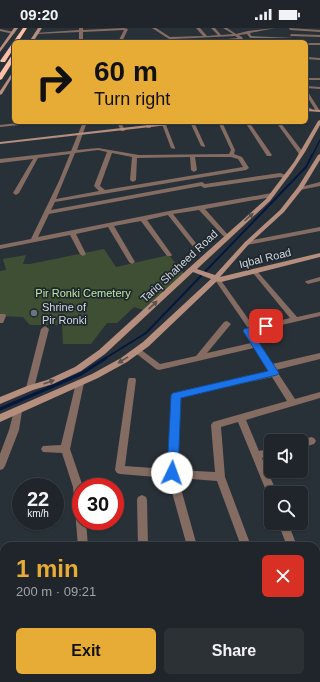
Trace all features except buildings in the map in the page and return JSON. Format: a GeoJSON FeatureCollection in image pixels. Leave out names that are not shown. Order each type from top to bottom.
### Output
{"type":"FeatureCollection","features":[{"type":"Feature","properties":{"kind":"highway"},"geometry":{"type":"LineString","coordinates":[[17,40],[25,28]]}},
{"type":"Feature","properties":{"kind":"highway"},"geometry":{"type":"LineString","coordinates":[[26,37],[32,28]]}},
{"type":"Feature","properties":{"kind":"highway"},"geometry":{"type":"LineString","coordinates":[[0,65],[12,47]]}},
{"type":"Feature","properties":{"kind":"highway"},"geometry":{"type":"LineString","coordinates":[[0,78],[12,59]]}},
{"type":"Feature","properties":{"kind":"main road"},"geometry":{"type":"LineString","coordinates":[[0,51],[16,28]]}},
{"type":"Feature","properties":{"kind":"main road"},"geometry":{"type":"LineString","coordinates":[[32,40],[40,28]]}},
{"type":"Feature","properties":{"kind":"main road"},"geometry":{"type":"LineString","coordinates":[[0,94],[12,77]]}},
{"type":"Feature","properties":{"kind":"main road"},"geometry":{"type":"LineString","coordinates":[[308,110],[319,111]]}},
{"type":"Feature","properties":{"kind":"main road","name":"Tariq Shaheed Road"},"geometry":{"type":"LineString","coordinates":[[0,401],[30,388],[50,382],[78,369],[102,352],[272,195],[301,153],[320,121]]}},
{"type":"Feature","properties":{"kind":"main road"},"geometry":{"type":"LineString","coordinates":[[0,143],[123,130],[148,124],[170,124]]}},
{"type":"Feature","properties":{"kind":"main road"},"geometry":{"type":"LineString","coordinates":[[0,418],[80,383],[124,360],[146,344],[215,279],[247,243],[282,211],[300,188],[320,156]]}},
{"type":"Feature","properties":{"kind":"main road","name":"Iqbal Road"},"geometry":{"type":"LineString","coordinates":[[215,279],[255,272],[320,255]]}},
{"type":"Feature","properties":{"kind":"main road"},"geometry":{"type":"LineString","coordinates":[[192,270],[215,279]]}},
{"type":"Feature","properties":{"kind":"street"},"geometry":{"type":"LineString","coordinates":[[154,28],[165,28]]}},
{"type":"Feature","properties":{"kind":"street"},"geometry":{"type":"LineString","coordinates":[[154,28],[172,40]]}},
{"type":"Feature","properties":{"kind":"street"},"geometry":{"type":"LineString","coordinates":[[198,28],[206,36]]}},
{"type":"Feature","properties":{"kind":"street"},"geometry":{"type":"LineString","coordinates":[[213,28],[220,36]]}},
{"type":"Feature","properties":{"kind":"street"},"geometry":{"type":"LineString","coordinates":[[220,40],[242,39],[225,28]]}},
{"type":"Feature","properties":{"kind":"street"},"geometry":{"type":"LineString","coordinates":[[168,38],[220,36],[236,34],[248,30],[253,31],[273,28]]}},
{"type":"Feature","properties":{"kind":"street"},"geometry":{"type":"LineString","coordinates":[[37,33],[126,29],[121,40]]}},
{"type":"Feature","properties":{"kind":"street"},"geometry":{"type":"LineString","coordinates":[[263,29],[264,37]]}},
{"type":"Feature","properties":{"kind":"street"},"geometry":{"type":"LineString","coordinates":[[292,38],[290,29],[320,31]]}},
{"type":"Feature","properties":{"kind":"street"},"geometry":{"type":"LineString","coordinates":[[0,30],[13,33]]}},
{"type":"Feature","properties":{"kind":"street"},"geometry":{"type":"LineString","coordinates":[[81,40],[82,30]]}},
{"type":"Feature","properties":{"kind":"street"},"geometry":{"type":"LineString","coordinates":[[248,30],[250,37],[292,38],[320,36]]}},
{"type":"Feature","properties":{"kind":"street"},"geometry":{"type":"LineString","coordinates":[[278,33],[279,38]]}},
{"type":"Feature","properties":{"kind":"street"},"geometry":{"type":"LineString","coordinates":[[309,36],[310,41]]}},
{"type":"Feature","properties":{"kind":"street"},"geometry":{"type":"LineString","coordinates":[[308,44],[320,44]]}},
{"type":"Feature","properties":{"kind":"street"},"geometry":{"type":"LineString","coordinates":[[308,58],[320,59]]}},
{"type":"Feature","properties":{"kind":"street"},"geometry":{"type":"LineString","coordinates":[[308,79],[320,79]]}},
{"type":"Feature","properties":{"kind":"street"},"geometry":{"type":"LineString","coordinates":[[308,86],[320,88]]}},
{"type":"Feature","properties":{"kind":"street"},"geometry":{"type":"LineString","coordinates":[[308,95],[319,111]]}},
{"type":"Feature","properties":{"kind":"street"},"geometry":{"type":"LineString","coordinates":[[0,126],[20,124]]}},
{"type":"Feature","properties":{"kind":"street"},"geometry":{"type":"LineString","coordinates":[[34,240],[53,201],[85,124]]}},
{"type":"Feature","properties":{"kind":"street"},"geometry":{"type":"LineString","coordinates":[[120,124],[123,130]]}},
{"type":"Feature","properties":{"kind":"street"},"geometry":{"type":"LineString","coordinates":[[193,124],[203,146]]}},
{"type":"Feature","properties":{"kind":"street"},"geometry":{"type":"LineString","coordinates":[[221,124],[233,150],[232,154]]}},
{"type":"Feature","properties":{"kind":"street"},"geometry":{"type":"LineString","coordinates":[[248,124],[269,155]]}},
{"type":"Feature","properties":{"kind":"street"},"geometry":{"type":"LineString","coordinates":[[279,124],[301,153]]}},
{"type":"Feature","properties":{"kind":"street"},"geometry":{"type":"LineString","coordinates":[[164,125],[173,148]]}},
{"type":"Feature","properties":{"kind":"street"},"geometry":{"type":"LineString","coordinates":[[0,161],[98,149],[136,156],[232,154],[240,158],[246,168],[53,201]]}},
{"type":"Feature","properties":{"kind":"street"},"geometry":{"type":"LineString","coordinates":[[103,192],[97,186],[110,152]]}},
{"type":"Feature","properties":{"kind":"street"},"geometry":{"type":"LineString","coordinates":[[133,180],[136,156]]}},
{"type":"Feature","properties":{"kind":"street"},"geometry":{"type":"LineString","coordinates":[[192,156],[194,170]]}},
{"type":"Feature","properties":{"kind":"street"},"geometry":{"type":"LineString","coordinates":[[16,193],[36,157]]}},
{"type":"Feature","properties":{"kind":"street"},"geometry":{"type":"LineString","coordinates":[[47,213],[202,184],[204,186],[280,175],[286,176]]}},
{"type":"Feature","properties":{"kind":"street"},"geometry":{"type":"LineString","coordinates":[[300,188],[320,184]]}},
{"type":"Feature","properties":{"kind":"street"},"geometry":{"type":"LineString","coordinates":[[0,247],[169,213],[272,195]]}},
{"type":"Feature","properties":{"kind":"street"},"geometry":{"type":"LineString","coordinates":[[201,208],[227,237]]}},
{"type":"Feature","properties":{"kind":"street"},"geometry":{"type":"LineString","coordinates":[[169,213],[196,247]]}},
{"type":"Feature","properties":{"kind":"street"},"geometry":{"type":"LineString","coordinates":[[143,219],[169,255]]}},
{"type":"Feature","properties":{"kind":"street"},"geometry":{"type":"LineString","coordinates":[[110,225],[132,262]]}},
{"type":"Feature","properties":{"kind":"street"},"geometry":{"type":"LineString","coordinates":[[247,243],[320,230]]}},
{"type":"Feature","properties":{"kind":"street"},"geometry":{"type":"LineString","coordinates":[[72,233],[83,254]]}},
{"type":"Feature","properties":{"kind":"street"},"geometry":{"type":"LineString","coordinates":[[255,272],[295,319]]}},
{"type":"Feature","properties":{"kind":"street"},"geometry":{"type":"LineString","coordinates":[[215,279],[252,329]]}},
{"type":"Feature","properties":{"kind":"street"},"geometry":{"type":"LineString","coordinates":[[308,282],[320,279]]}},
{"type":"Feature","properties":{"kind":"street"},"geometry":{"type":"LineString","coordinates":[[292,402],[247,331],[320,314]]}},
{"type":"Feature","properties":{"kind":"street"},"geometry":{"type":"LineString","coordinates":[[199,358],[227,324]]}},
{"type":"Feature","properties":{"kind":"street"},"geometry":{"type":"LineString","coordinates":[[30,388],[45,329]]}},
{"type":"Feature","properties":{"kind":"street"},"geometry":{"type":"LineString","coordinates":[[137,351],[159,367],[256,345]]}},
{"type":"Feature","properties":{"kind":"street"},"geometry":{"type":"LineString","coordinates":[[191,542],[172,473],[176,395],[320,356]]}},
{"type":"Feature","properties":{"kind":"street"},"geometry":{"type":"LineString","coordinates":[[132,380],[120,470],[220,477]]}},
{"type":"Feature","properties":{"kind":"street"},"geometry":{"type":"LineString","coordinates":[[80,383],[65,450],[78,487],[83,542]]}},
{"type":"Feature","properties":{"kind":"street"},"geometry":{"type":"LineString","coordinates":[[244,542],[220,477],[216,425],[320,395]]}},
{"type":"Feature","properties":{"kind":"street"},"geometry":{"type":"LineString","coordinates":[[0,466],[14,430],[18,411]]}},
{"type":"Feature","properties":{"kind":"street"},"geometry":{"type":"LineString","coordinates":[[241,418],[269,486]]}},
{"type":"Feature","properties":{"kind":"street"},"geometry":{"type":"LineString","coordinates":[[46,449],[65,450]]}},
{"type":"Feature","properties":{"kind":"street"},"geometry":{"type":"LineString","coordinates":[[258,456],[264,454]]}},
{"type":"Feature","properties":{"kind":"street"},"geometry":{"type":"LineString","coordinates":[[142,500],[143,542]]}},
{"type":"Feature","properties":{"kind":"street"},"geometry":{"type":"LineString","coordinates":[[286,530],[290,542]]}},
{"type":"Feature","properties":{"kind":"green space","name":"Pir Ronki Cemetery"},"geometry":{"type":"Polygon","coordinates":[[[104,249],[116,267],[169,255],[185,275],[146,311],[134,307],[117,323],[107,323],[91,344],[63,344],[62,325],[30,325],[23,317],[0,316],[0,271],[6,270],[3,259],[26,255],[23,264],[30,264],[104,249]]]}},
{"type":"Feature","properties":{"kind":"waterway"},"geometry":{"type":"LineString","coordinates":[[312,156],[320,140]]}},
{"type":"Feature","properties":{"kind":"waterway"},"geometry":{"type":"LineString","coordinates":[[104,359],[146,333],[306,167],[312,155]]}},
{"type":"Feature","properties":{"kind":"waterway"},"geometry":{"type":"LineString","coordinates":[[0,409],[81,374],[106,358]]}},
{"type":"Feature","properties":{"kind":"place","name":"Shrine of Pir Ronki"},"geometry":{"type":"Point","coordinates":[34,313]}},
{"type":"Feature","properties":{"kind":"route"},"geometry":{"type":"LineString","coordinates":[[172,473],[176,395],[274,373],[247,331],[266,326]]}}]}
